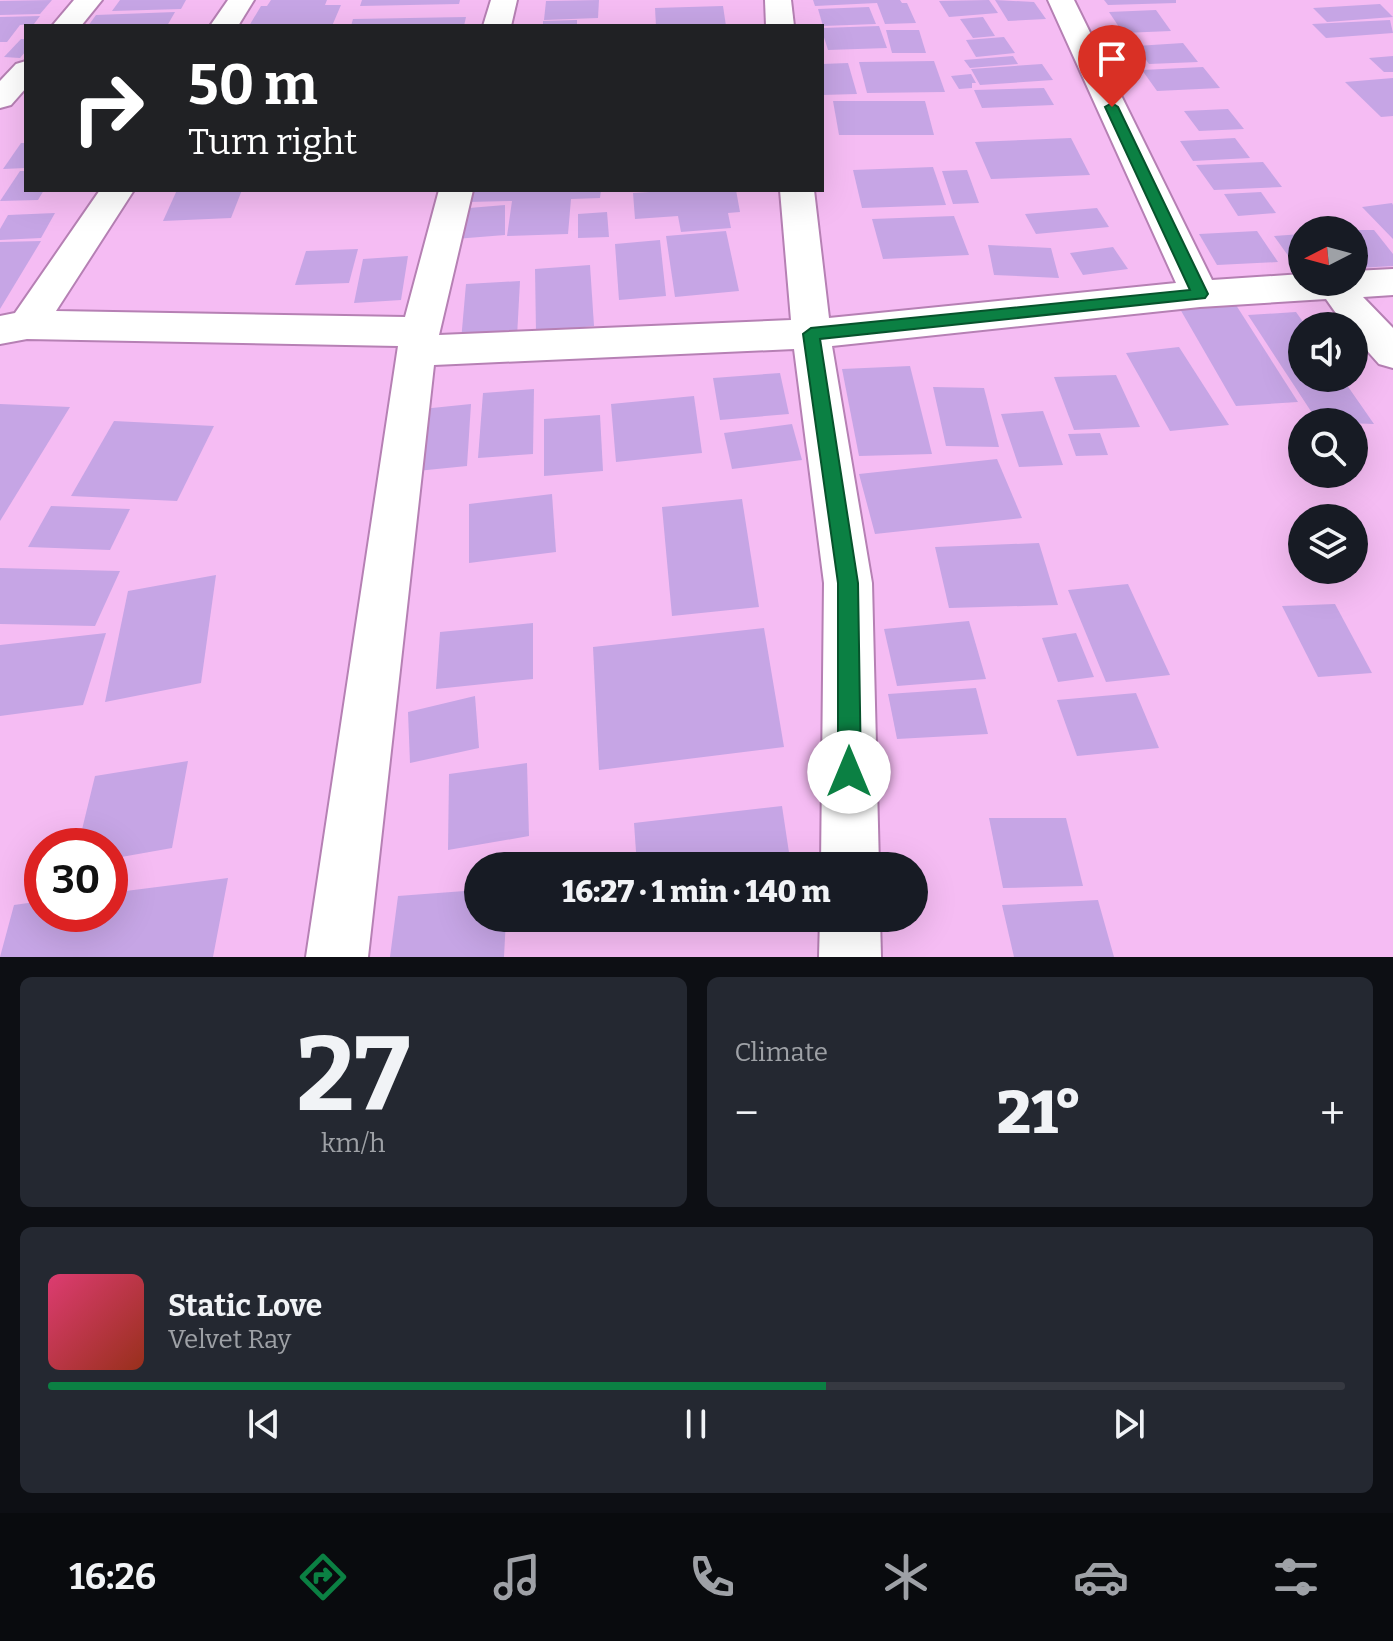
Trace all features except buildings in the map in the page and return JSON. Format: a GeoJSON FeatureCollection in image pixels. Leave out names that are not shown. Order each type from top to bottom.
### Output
{"type":"FeatureCollection","features":[{"type":"Feature","properties":{"kind":"street"},"geometry":{"type":"LineString","coordinates":[[68,24],[89,0]]}},
{"type":"Feature","properties":{"kind":"street"},"geometry":{"type":"LineString","coordinates":[[225,24],[241,0]]}},
{"type":"Feature","properties":{"kind":"street"},"geometry":{"type":"LineString","coordinates":[[498,24],[504,0]]}},
{"type":"Feature","properties":{"kind":"street"},"geometry":{"type":"LineString","coordinates":[[778,0],[780,24]]}},
{"type":"Feature","properties":{"kind":"street"},"geometry":{"type":"LineString","coordinates":[[1061,0],[1200,294]]}},
{"type":"Feature","properties":{"kind":"street"},"geometry":{"type":"LineString","coordinates":[[0,99],[24,72]]}},
{"type":"Feature","properties":{"kind":"street"},"geometry":{"type":"LineString","coordinates":[[0,108],[24,107]]}},
{"type":"Feature","properties":{"kind":"street"},"geometry":{"type":"LineString","coordinates":[[14,328],[116,192]]}},
{"type":"Feature","properties":{"kind":"street"},"geometry":{"type":"LineString","coordinates":[[337,957],[419,341],[456,192]]}},
{"type":"Feature","properties":{"kind":"street"},"geometry":{"type":"LineString","coordinates":[[797,192],[811,334],[848,583],[850,852]]}},
{"type":"Feature","properties":{"kind":"street"},"geometry":{"type":"LineString","coordinates":[[1368,284],[1393,282]]}},
{"type":"Feature","properties":{"kind":"street"},"geometry":{"type":"LineString","coordinates":[[14,328],[419,341],[811,334],[1200,294],[1288,289]]}},
{"type":"Feature","properties":{"kind":"street"},"geometry":{"type":"LineString","coordinates":[[1343,296],[1393,353]]}},
{"type":"Feature","properties":{"kind":"street"},"geometry":{"type":"LineString","coordinates":[[850,932],[850,957]]}},
{"type":"Feature","properties":{"kind":"route"},"geometry":{"type":"LineString","coordinates":[[849,772],[848,583],[811,334],[1200,294],[1112,107]]}}]}
